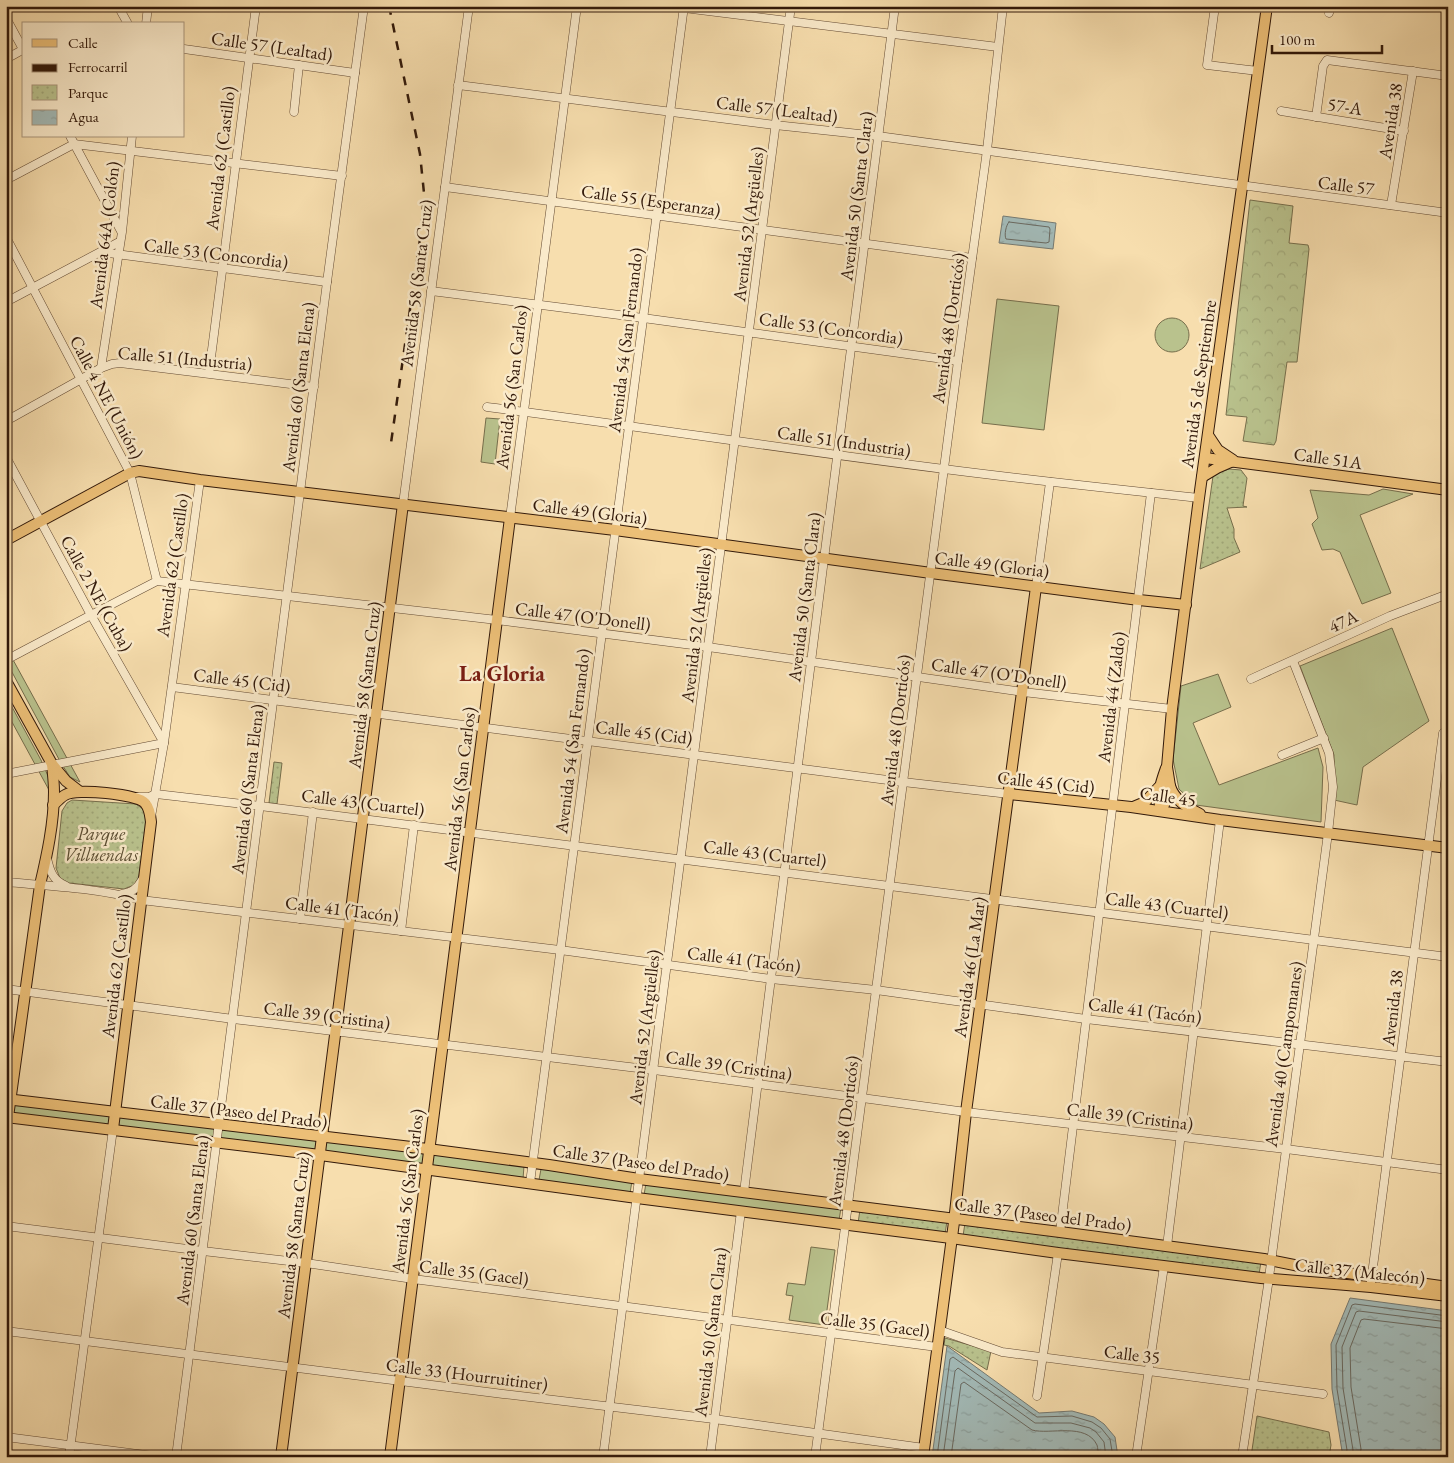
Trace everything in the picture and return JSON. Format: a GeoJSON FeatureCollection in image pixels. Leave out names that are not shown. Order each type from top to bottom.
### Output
{"type":"FeatureCollection","features":[{"type":"Feature","properties":{"kind":"main road","name":"Avenida 5 de Septiembre"},"geometry":{"type":"LineString","coordinates":[[1161,811],[1169,794],[1170,786],[1167,767],[1172,709],[1241,186],[1267,6]]}},
{"type":"Feature","properties":{"kind":"main road"},"geometry":{"type":"LineString","coordinates":[[1208,435],[1218,450],[1234,461]]}},
{"type":"Feature","properties":{"kind":"main road","name":"Calle 51A"},"geometry":{"type":"LineString","coordinates":[[1205,458],[1448,490]]}},
{"type":"Feature","properties":{"kind":"main road"},"geometry":{"type":"LineString","coordinates":[[1202,477],[1234,461]]}},
{"type":"Feature","properties":{"kind":"main road","name":"Calle 49 (Gloria)"},"geometry":{"type":"LineString","coordinates":[[6,540],[130,473],[139,471],[615,530],[1036,587],[1186,605]]}},
{"type":"Feature","properties":{"kind":"main road","name":"Avenida 58 (Santa Cruz)"},"geometry":{"type":"LineString","coordinates":[[281,1457],[404,504]]}},
{"type":"Feature","properties":{"kind":"main road","name":"Avenida 56 (San Carlos)"},"geometry":{"type":"LineString","coordinates":[[390,1457],[510,518]]}},
{"type":"Feature","properties":{"kind":"main road"},"geometry":{"type":"LineString","coordinates":[[1161,602],[1178,596],[1188,583]]}},
{"type":"Feature","properties":{"kind":"main road","name":"Avenida 46 (La Mar)"},"geometry":{"type":"LineString","coordinates":[[924,1452],[952,1238],[966,1112],[1036,587]]}},
{"type":"Feature","properties":{"kind":"main road"},"geometry":{"type":"LineString","coordinates":[[1161,602],[1174,611],[1183,626]]}},
{"type":"Feature","properties":{"kind":"main road"},"geometry":{"type":"LineString","coordinates":[[6,681],[52,764],[62,777],[79,791]]}},
{"type":"Feature","properties":{"kind":"main road"},"geometry":{"type":"LineString","coordinates":[[7,1117],[8,1099],[26,992],[40,885],[47,856],[54,790],[52,764]]}},
{"type":"Feature","properties":{"kind":"main road","name":"Avenida 5 de Septiembre"},"geometry":{"type":"LineString","coordinates":[[1161,811],[1158,796],[1159,786],[1167,767]]}},
{"type":"Feature","properties":{"kind":"main road"},"geometry":{"type":"LineString","coordinates":[[1131,807],[1145,802],[1159,786]]}},
{"type":"Feature","properties":{"kind":"main road"},"geometry":{"type":"LineString","coordinates":[[1170,786],[1176,799],[1205,817]]}},
{"type":"Feature","properties":{"kind":"main road"},"geometry":{"type":"LineString","coordinates":[[53,805],[66,794],[79,791]]}},
{"type":"Feature","properties":{"kind":"main road","name":"Calle 43 (Cuartel)"},"geometry":{"type":"LineString","coordinates":[[79,791],[134,797]]}},
{"type":"Feature","properties":{"kind":"main road","name":"Calle 45 (Cid)"},"geometry":{"type":"LineString","coordinates":[[1009,794],[1112,806]]}},
{"type":"Feature","properties":{"kind":"main road"},"geometry":{"type":"LineString","coordinates":[[134,797],[144,802],[150,811],[150,822]]}},
{"type":"Feature","properties":{"kind":"main road","name":"Calle 45"},"geometry":{"type":"LineString","coordinates":[[1112,806],[1220,820]]}},
{"type":"Feature","properties":{"kind":"main road"},"geometry":{"type":"LineString","coordinates":[[1220,820],[1448,848]]}},
{"type":"Feature","properties":{"kind":"main road","name":"Avenida 62 (Castillo)"},"geometry":{"type":"LineString","coordinates":[[113,1129],[150,822]]}},
{"type":"Feature","properties":{"kind":"main road","name":"Calle 37 (Paseo del Prado)"},"geometry":{"type":"LineString","coordinates":[[8,1099],[428,1149],[640,1179],[1060,1232],[1271,1261]]}},
{"type":"Feature","properties":{"kind":"main road","name":"Calle 37 (Paseo del Prado)"},"geometry":{"type":"LineString","coordinates":[[7,1117],[320,1155],[741,1212],[1269,1278]]}},
{"type":"Feature","properties":{"kind":"main road","name":"Calle 37 (Malecón)"},"geometry":{"type":"LineString","coordinates":[[1271,1261],[1448,1287]]}},
{"type":"Feature","properties":{"kind":"main road","name":"Calle 37 (Malecón)"},"geometry":{"type":"LineString","coordinates":[[1269,1278],[1448,1296]]}},
{"type":"Feature","properties":{"kind":"street"},"geometry":{"type":"LineString","coordinates":[[118,6],[127,22]]}},
{"type":"Feature","properties":{"kind":"street"},"geometry":{"type":"LineString","coordinates":[[146,22],[148,6]]}},
{"type":"Feature","properties":{"kind":"street","name":"Avenida 62 (Castillo)"},"geometry":{"type":"LineString","coordinates":[[209,373],[256,6]]}},
{"type":"Feature","properties":{"kind":"street","name":"Avenida 60 (Santa Elena)"},"geometry":{"type":"LineString","coordinates":[[176,1457],[364,6]]}},
{"type":"Feature","properties":{"kind":"street","name":"Avenida 58 (Santa Cruz)"},"geometry":{"type":"LineString","coordinates":[[404,504],[469,6]]}},
{"type":"Feature","properties":{"kind":"street","name":"Avenida 56 (San Carlos)"},"geometry":{"type":"LineString","coordinates":[[510,518],[577,6]]}},
{"type":"Feature","properties":{"kind":"street","name":"Avenida 52 (Argüelles)"},"geometry":{"type":"LineString","coordinates":[[603,1457],[791,6]]}},
{"type":"Feature","properties":{"kind":"street","name":"Avenida 50 (Santa Clara)"},"geometry":{"type":"LineString","coordinates":[[744,1192],[895,6]]}},
{"type":"Feature","properties":{"kind":"street","name":"Avenida 48 (Dorticós)"},"geometry":{"type":"LineString","coordinates":[[815,1457],[986,150],[1003,6]]}},
{"type":"Feature","properties":{"kind":"street"},"geometry":{"type":"LineString","coordinates":[[1216,6],[1208,65],[1258,71]]}},
{"type":"Feature","properties":{"kind":"street"},"geometry":{"type":"LineString","coordinates":[[684,7],[998,47]]}},
{"type":"Feature","properties":{"kind":"street","name":"Avenida 54 (San Fernando)"},"geometry":{"type":"LineString","coordinates":[[530,1183],[684,7]]}},
{"type":"Feature","properties":{"kind":"street"},"geometry":{"type":"LineString","coordinates":[[6,18],[22,48]]}},
{"type":"Feature","properties":{"kind":"street","name":"Calle 57 (Lealtad)"},"geometry":{"type":"LineString","coordinates":[[185,49],[355,72]]}},
{"type":"Feature","properties":{"kind":"street"},"geometry":{"type":"LineString","coordinates":[[6,59],[22,51]]}},
{"type":"Feature","properties":{"kind":"street"},"geometry":{"type":"LineString","coordinates":[[1316,117],[1323,66],[1327,60],[1448,76]]}},
{"type":"Feature","properties":{"kind":"street"},"geometry":{"type":"LineString","coordinates":[[294,112],[299,65]]}},
{"type":"Feature","properties":{"kind":"street","name":"Avenida 38"},"geometry":{"type":"LineString","coordinates":[[1392,206],[1413,71]]}},
{"type":"Feature","properties":{"kind":"street","name":"Calle 57 (Lealtad)"},"geometry":{"type":"LineString","coordinates":[[458,86],[878,136],[1241,186]]}},
{"type":"Feature","properties":{"kind":"street","name":"57-A"},"geometry":{"type":"LineString","coordinates":[[1281,111],[1404,131]]}},
{"type":"Feature","properties":{"kind":"street"},"geometry":{"type":"LineString","coordinates":[[71,138],[122,232]]}},
{"type":"Feature","properties":{"kind":"street","name":"Avenida 64A (Colón)"},"geometry":{"type":"LineString","coordinates":[[101,368],[122,232],[132,138]]}},
{"type":"Feature","properties":{"kind":"street"},"geometry":{"type":"LineString","coordinates":[[6,180],[74,144],[342,176]]}},
{"type":"Feature","properties":{"kind":"street","name":"Calle 57"},"geometry":{"type":"LineString","coordinates":[[1241,186],[1448,213]]}},
{"type":"Feature","properties":{"kind":"street","name":"Calle 55 (Esperanza)"},"geometry":{"type":"LineString","coordinates":[[445,187],[972,258]]}},
{"type":"Feature","properties":{"kind":"street","name":"Calle 4 NE (Unión)"},"geometry":{"type":"LineString","coordinates":[[6,237],[34,287],[130,473],[157,581]]}},
{"type":"Feature","properties":{"kind":"street","name":"Calle 53 (Concordia)"},"geometry":{"type":"LineString","coordinates":[[6,302],[120,242]]}},
{"type":"Feature","properties":{"kind":"street","name":"Calle 53 (Concordia)"},"geometry":{"type":"LineString","coordinates":[[101,252],[327,282]]}},
{"type":"Feature","properties":{"kind":"street","name":"Calle 53 (Concordia)"},"geometry":{"type":"LineString","coordinates":[[431,292],[643,318],[958,361]]}},
{"type":"Feature","properties":{"kind":"street","name":"Calle 51 (Industria)"},"geometry":{"type":"LineString","coordinates":[[6,421],[101,368],[112,364],[209,373],[314,387]]}},
{"type":"Feature","properties":{"kind":"street","name":"Calle 51 (Industria)"},"geometry":{"type":"LineString","coordinates":[[487,407],[629,425],[944,470],[1199,498]]}},
{"type":"Feature","properties":{"kind":"street","name":"Calle 2 NE (Cuba)"},"geometry":{"type":"LineString","coordinates":[[6,457],[91,615],[164,743]]}},
{"type":"Feature","properties":{"kind":"street","name":"Avenida 62 (Castillo)"},"geometry":{"type":"LineString","coordinates":[[150,822],[164,743],[200,480]]}},
{"type":"Feature","properties":{"kind":"street","name":"Avenida 46 (La Mar)"},"geometry":{"type":"LineString","coordinates":[[1036,587],[1050,482]]}},
{"type":"Feature","properties":{"kind":"street","name":"Avenida 44 (Zaldo)"},"geometry":{"type":"LineString","coordinates":[[1060,1232],[1151,493]]}},
{"type":"Feature","properties":{"kind":"street"},"geometry":{"type":"LineString","coordinates":[[6,660],[157,581]]}},
{"type":"Feature","properties":{"kind":"street","name":"Calle 47 (O'Donell)"},"geometry":{"type":"LineString","coordinates":[[157,581],[497,620],[708,647],[1023,692],[1172,709]]}},
{"type":"Feature","properties":{"kind":"street","name":"47A"},"geometry":{"type":"LineString","coordinates":[[1251,679],[1388,617],[1448,594]]}},
{"type":"Feature","properties":{"kind":"street","name":"Avenida 40 (Campomanes)"},"geometry":{"type":"LineString","coordinates":[[1242,1457],[1269,1278],[1328,833],[1332,787],[1329,753],[1293,661]]}},
{"type":"Feature","properties":{"kind":"street","name":"Calle 45 (Cid)"},"geometry":{"type":"LineString","coordinates":[[172,687],[797,769],[1009,794]]}},
{"type":"Feature","properties":{"kind":"street","name":"Avenida 38"},"geometry":{"type":"LineString","coordinates":[[1370,1287],[1443,734]]}},
{"type":"Feature","properties":{"kind":"street"},"geometry":{"type":"LineString","coordinates":[[1282,755],[1324,738]]}},
{"type":"Feature","properties":{"kind":"street"},"geometry":{"type":"LineString","coordinates":[[6,774],[164,743]]}},
{"type":"Feature","properties":{"kind":"street","name":"Calle 43 (Cuartel)"},"geometry":{"type":"LineString","coordinates":[[134,797],[149,797],[156,794],[313,812],[1448,957]]}},
{"type":"Feature","properties":{"kind":"street"},"geometry":{"type":"LineString","coordinates":[[300,920],[313,812]]}},
{"type":"Feature","properties":{"kind":"street"},"geometry":{"type":"LineString","coordinates":[[1167,1246],[1220,820]]}},
{"type":"Feature","properties":{"kind":"street"},"geometry":{"type":"LineString","coordinates":[[401,931],[414,825]]}},
{"type":"Feature","properties":{"kind":"street"},"geometry":{"type":"LineString","coordinates":[[47,856],[51,872],[58,882],[69,888]]}},
{"type":"Feature","properties":{"kind":"street"},"geometry":{"type":"LineString","coordinates":[[120,894],[130,893],[137,888],[143,878]]}},
{"type":"Feature","properties":{"kind":"street","name":"Calle 41 (Tacón)"},"geometry":{"type":"LineString","coordinates":[[6,882],[120,894],[141,900],[246,914],[560,950],[771,979],[876,990],[981,1005],[1448,1062]]}},
{"type":"Feature","properties":{"kind":"street","name":"Calle 39 (Cristina)"},"geometry":{"type":"LineString","coordinates":[[6,989],[233,1019],[654,1070],[966,1112],[1286,1148],[1448,1170]]}},
{"type":"Feature","properties":{"kind":"street"},"geometry":{"type":"LineString","coordinates":[[6,1128],[7,1117]]}},
{"type":"Feature","properties":{"kind":"street","name":"Avenida 62 (Castillo)"},"geometry":{"type":"LineString","coordinates":[[69,1457],[113,1129]]}},
{"type":"Feature","properties":{"kind":"street","name":"Avenida 50 (Santa Clara)"},"geometry":{"type":"LineString","coordinates":[[710,1457],[741,1212]]}},
{"type":"Feature","properties":{"kind":"street","name":"Calle 35 (Gacel)"},"geometry":{"type":"LineString","coordinates":[[6,1226],[306,1263],[413,1279],[937,1347]]}},
{"type":"Feature","properties":{"kind":"street"},"geometry":{"type":"LineString","coordinates":[[1037,1396],[1058,1253]]}},
{"type":"Feature","properties":{"kind":"street"},"geometry":{"type":"LineString","coordinates":[[1136,1457],[1164,1266]]}},
{"type":"Feature","properties":{"kind":"street","name":"Calle 35"},"geometry":{"type":"LineString","coordinates":[[939,1330],[1002,1352],[1323,1394]]}},
{"type":"Feature","properties":{"kind":"street","name":"Calle 33 (Hourruitiner)"},"geometry":{"type":"LineString","coordinates":[[6,1331],[714,1419],[924,1452]]}},
{"type":"Feature","properties":{"kind":"street"},"geometry":{"type":"LineString","coordinates":[[6,1437],[161,1457]]}},
{"type":"Feature","properties":{"kind":"green space"},"geometry":{"type":"Polygon","coordinates":[[[1250,200],[1293,206],[1289,243],[1308,245],[1309,249],[1297,362],[1287,362],[1274,445],[1243,441],[1247,417],[1226,415],[1250,200]]]}},
{"type":"Feature","properties":{"kind":"green space"},"geometry":{"type":"Polygon","coordinates":[[[997,299],[1059,306],[1044,430],[982,423],[997,299]]]}},
{"type":"Feature","properties":{"kind":"green space"},"geometry":{"type":"Polygon","coordinates":[[[1172,318],[1184,323],[1189,335],[1184,347],[1172,352],[1160,347],[1155,335],[1160,323],[1172,318]]]}},
{"type":"Feature","properties":{"kind":"green space"},"geometry":{"type":"Polygon","coordinates":[[[486,418],[500,419],[495,464],[481,462],[486,418]]]}},
{"type":"Feature","properties":{"kind":"green space"},"geometry":{"type":"Polygon","coordinates":[[[1229,469],[1241,470],[1247,478],[1243,506],[1247,507],[1227,508],[1234,529],[1234,538],[1240,552],[1200,569],[1213,476],[1229,469]]]}},
{"type":"Feature","properties":{"kind":"green space"},"geometry":{"type":"Polygon","coordinates":[[[1383,489],[1413,494],[1360,515],[1391,593],[1362,604],[1340,552],[1333,549],[1322,550],[1312,524],[1318,518],[1310,490],[1369,495],[1383,489]]]}},
{"type":"Feature","properties":{"kind":"green space"},"geometry":{"type":"Polygon","coordinates":[[[1392,628],[1429,721],[1363,767],[1357,805],[1334,800],[1334,755],[1300,666],[1392,628]]]}},
{"type":"Feature","properties":{"kind":"green space"},"geometry":{"type":"Polygon","coordinates":[[[6,647],[80,782],[70,777],[61,763],[6,661],[6,647]]]}},
{"type":"Feature","properties":{"kind":"green space"},"geometry":{"type":"Polygon","coordinates":[[[1218,674],[1231,707],[1193,723],[1219,785],[1318,748],[1323,767],[1321,822],[1196,805],[1179,789],[1173,759],[1181,686],[1218,674]]]}},
{"type":"Feature","properties":{"kind":"green space"},"geometry":{"type":"Polygon","coordinates":[[[6,696],[41,760],[51,783],[49,790],[6,711],[6,696]]]}},
{"type":"Feature","properties":{"kind":"green space"},"geometry":{"type":"Polygon","coordinates":[[[274,762],[282,763],[277,804],[269,803],[274,762]]]}},
{"type":"Feature","properties":{"kind":"green space","name":"Parque Villuendas"},"geometry":{"type":"Polygon","coordinates":[[[72,800],[136,804],[144,810],[147,819],[139,877],[134,885],[124,889],[69,883],[60,878],[56,868],[62,811],[67,803],[72,800]]]}},
{"type":"Feature","properties":{"kind":"green space"},"geometry":{"type":"Polygon","coordinates":[[[6,1103],[524,1166],[523,1179],[6,1113],[6,1103]]]}},
{"type":"Feature","properties":{"kind":"green space"},"geometry":{"type":"Polygon","coordinates":[[[541,1169],[632,1181],[630,1193],[539,1180],[541,1169]]]}},
{"type":"Feature","properties":{"kind":"green space"},"geometry":{"type":"Polygon","coordinates":[[[646,1183],[841,1208],[839,1220],[644,1195],[646,1183]]]}},
{"type":"Feature","properties":{"kind":"green space"},"geometry":{"type":"Polygon","coordinates":[[[860,1210],[947,1221],[945,1234],[858,1223],[860,1210]]]}},
{"type":"Feature","properties":{"kind":"green space"},"geometry":{"type":"Polygon","coordinates":[[[965,1223],[1261,1262],[1259,1274],[963,1236],[965,1223]]]}},
{"type":"Feature","properties":{"kind":"green space"},"geometry":{"type":"Polygon","coordinates":[[[811,1247],[835,1250],[825,1325],[789,1320],[793,1296],[786,1295],[788,1283],[805,1285],[811,1247]]]}},
{"type":"Feature","properties":{"kind":"green space"},"geometry":{"type":"Polygon","coordinates":[[[945,1338],[991,1351],[987,1370],[949,1346],[944,1345],[945,1338]]]}},
{"type":"Feature","properties":{"kind":"green space"},"geometry":{"type":"Polygon","coordinates":[[[1257,1416],[1329,1432],[1331,1445],[1329,1457],[1251,1457],[1257,1416]]]}},
{"type":"Feature","properties":{"kind":"water"},"geometry":{"type":"Polygon","coordinates":[[[1003,216],[1056,223],[1053,249],[999,243],[1003,216]]]}},
{"type":"Feature","properties":{"kind":"water"},"geometry":{"type":"Polygon","coordinates":[[[1350,1298],[1448,1311],[1448,1457],[1339,1457],[1342,1451],[1332,1389],[1331,1344],[1350,1298]]]}},
{"type":"Feature","properties":{"kind":"water"},"geometry":{"type":"Polygon","coordinates":[[[947,1346],[1039,1413],[1072,1411],[1094,1417],[1104,1424],[1115,1437],[1118,1457],[932,1457],[947,1346]]]}},
{"type":"Feature","properties":{"kind":"railway"},"geometry":{"type":"LineString","coordinates":[[389,6],[420,154],[424,193],[421,232],[390,450]]}},
{"type":"Feature","properties":{"kind":"district","name":"La Gloria"},"geometry":{"type":"Point","coordinates":[502,673]}}]}
